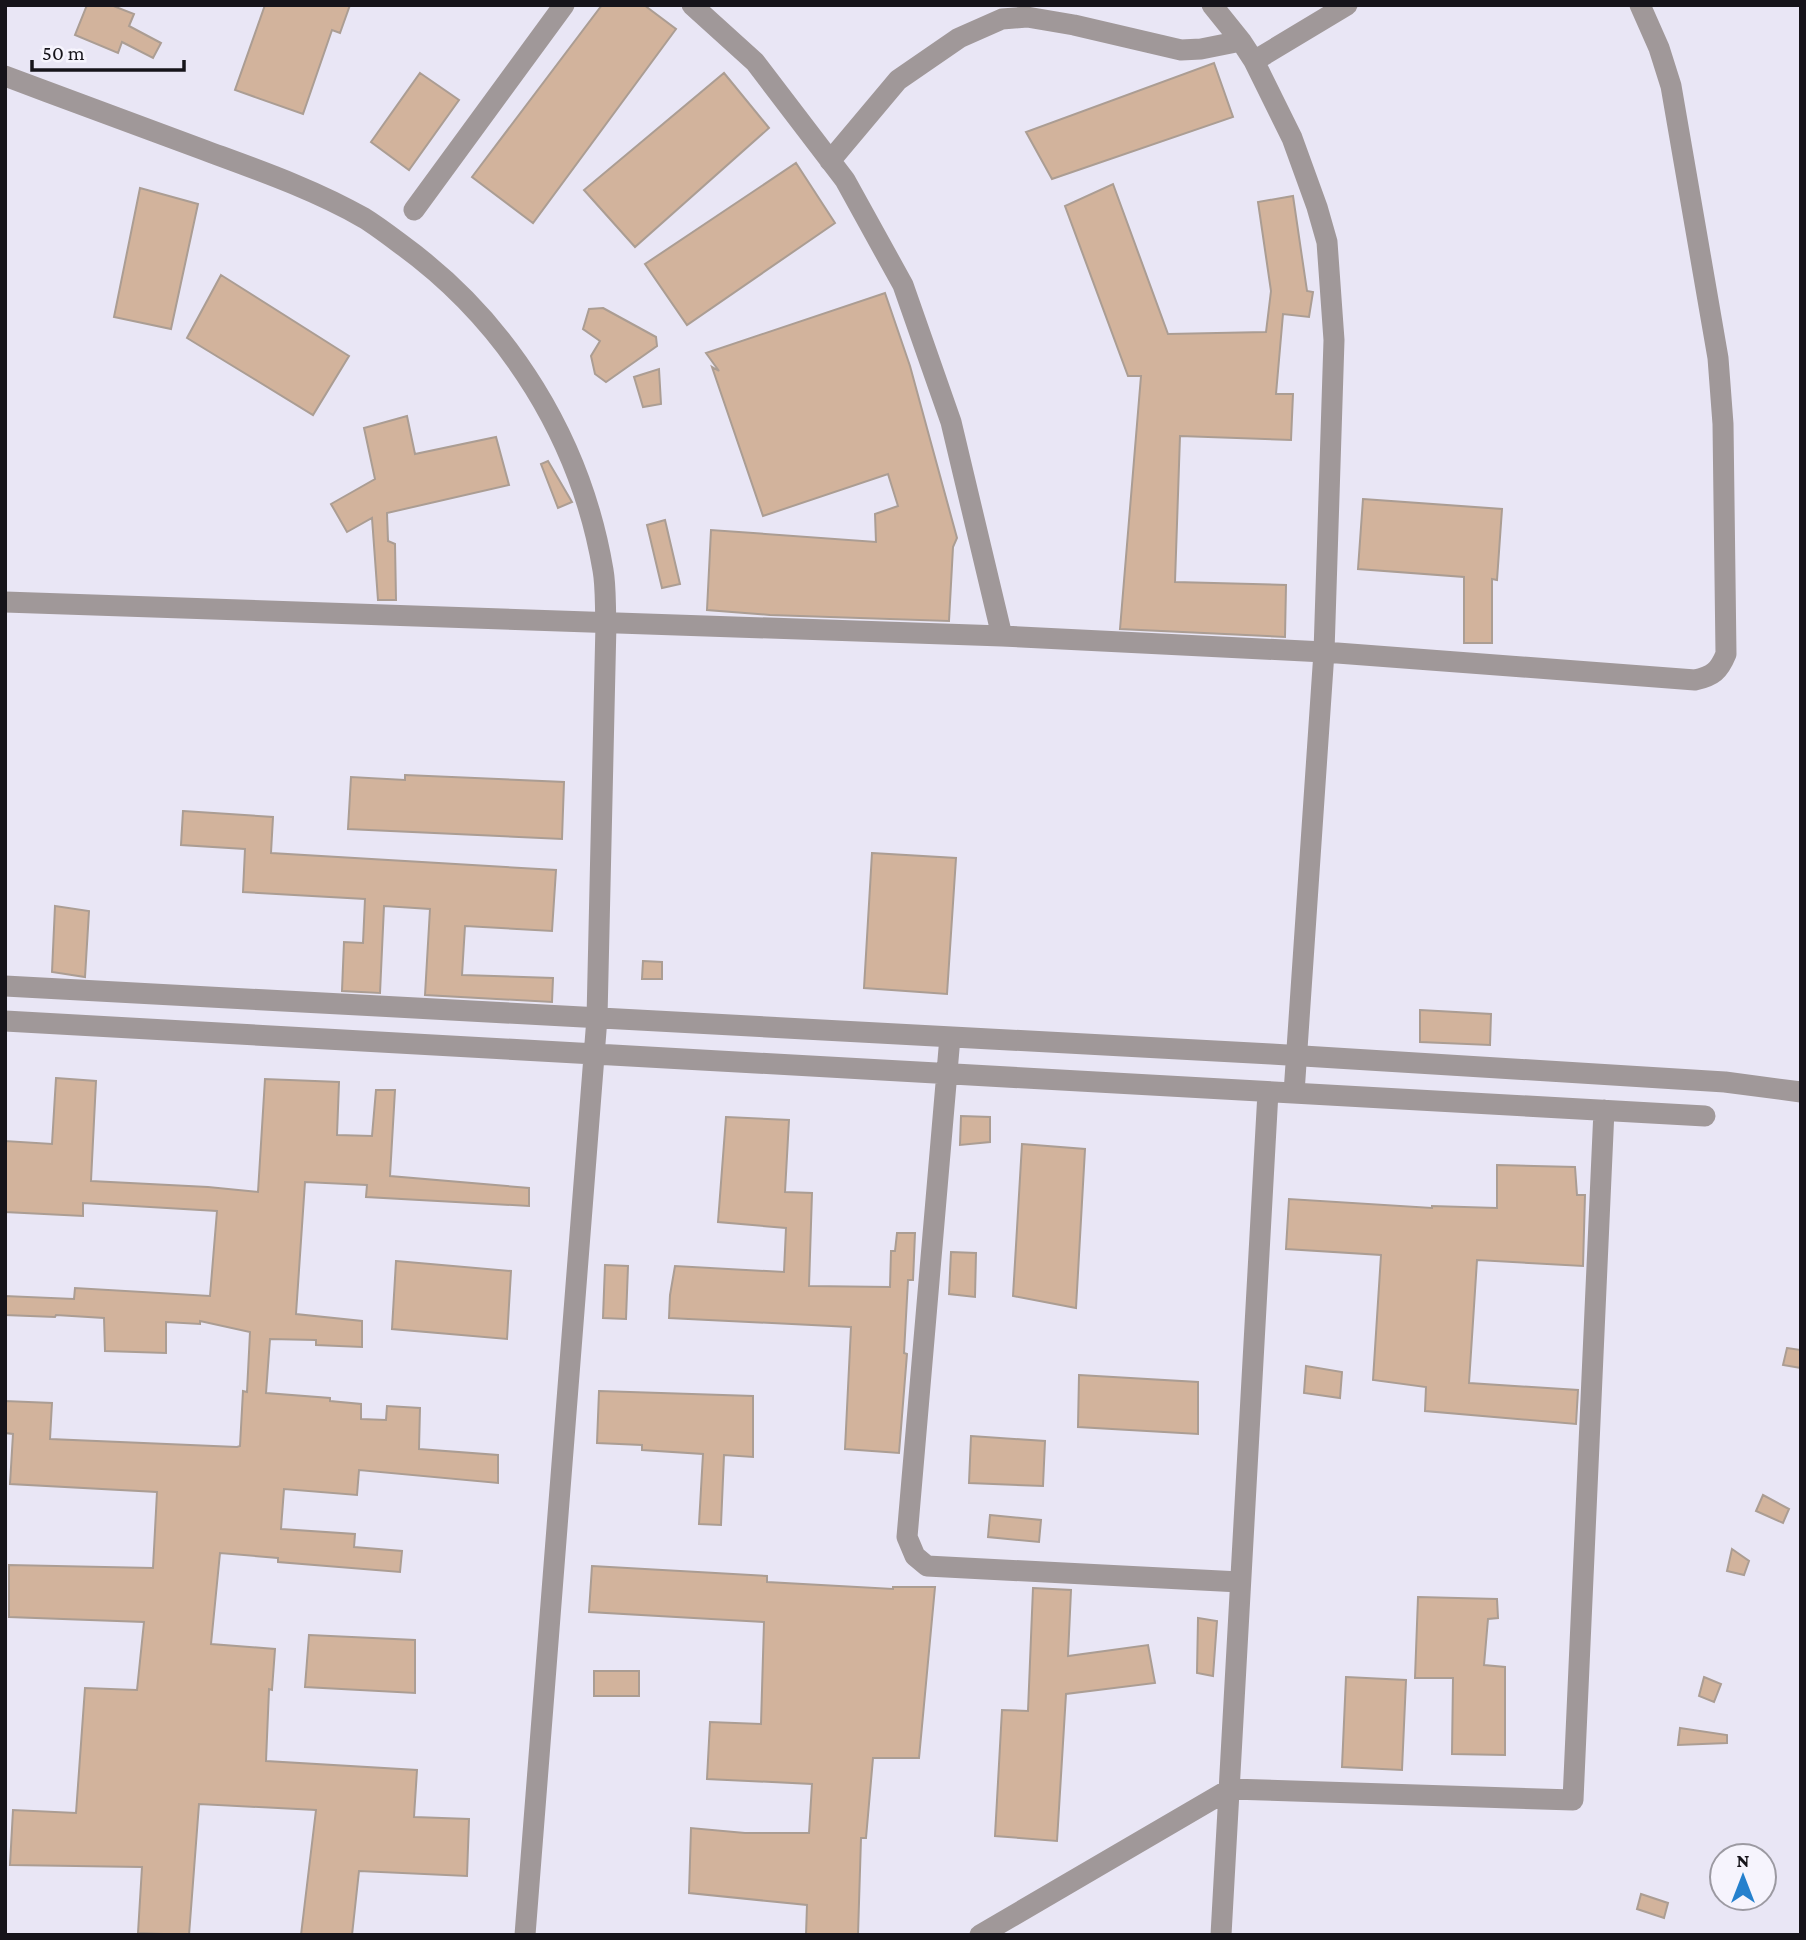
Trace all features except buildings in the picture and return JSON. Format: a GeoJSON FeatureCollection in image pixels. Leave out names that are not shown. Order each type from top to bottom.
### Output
{"type":"FeatureCollection","features":[{"type":"Feature","properties":{"kind":"street"},"geometry":{"type":"LineString","coordinates":[[414,209],[564,5]]}},
{"type":"Feature","properties":{"kind":"street"},"geometry":{"type":"LineString","coordinates":[[692,5],[755,62],[845,180],[903,285],[951,422],[1002,636]]}},
{"type":"Feature","properties":{"kind":"street"},"geometry":{"type":"LineString","coordinates":[[1212,5],[1254,61],[1292,138],[1327,242],[1334,340],[1324,652],[1294,1093]]}},
{"type":"Feature","properties":{"kind":"street"},"geometry":{"type":"LineString","coordinates":[[1254,61],[1347,5]]}},
{"type":"Feature","properties":{"kind":"street"},"geometry":{"type":"LineString","coordinates":[[5,602],[1002,636],[1324,652],[1695,680],[1710,676],[1720,670],[1726,654],[1723,424],[1718,358],[1671,86],[1659,48],[1640,5]]}},
{"type":"Feature","properties":{"kind":"street"},"geometry":{"type":"LineString","coordinates":[[830,161],[898,80],[959,38],[1002,19],[1027,17],[1074,25],[1181,50],[1241,41]]}},
{"type":"Feature","properties":{"kind":"street"},"geometry":{"type":"LineString","coordinates":[[5,76],[307,188],[366,219],[426,263],[464,296],[499,337],[535,388],[558,431],[592,521],[603,572],[606,622],[597,1018],[525,1935]]}},
{"type":"Feature","properties":{"kind":"street"},"geometry":{"type":"LineString","coordinates":[[5,986],[1297,1056],[1725,1082],[1801,1092]]}},
{"type":"Feature","properties":{"kind":"street"},"geometry":{"type":"LineString","coordinates":[[5,1021],[1705,1116]]}},
{"type":"Feature","properties":{"kind":"street"},"geometry":{"type":"LineString","coordinates":[[950,1037],[907,1537],[915,1556],[927,1566],[1240,1582]]}},
{"type":"Feature","properties":{"kind":"street"},"geometry":{"type":"LineString","coordinates":[[1221,1935],[1268,1091]]}},
{"type":"Feature","properties":{"kind":"street"},"geometry":{"type":"LineString","coordinates":[[980,1935],[1230,1789],[1573,1800],[1605,1110]]}}]}
